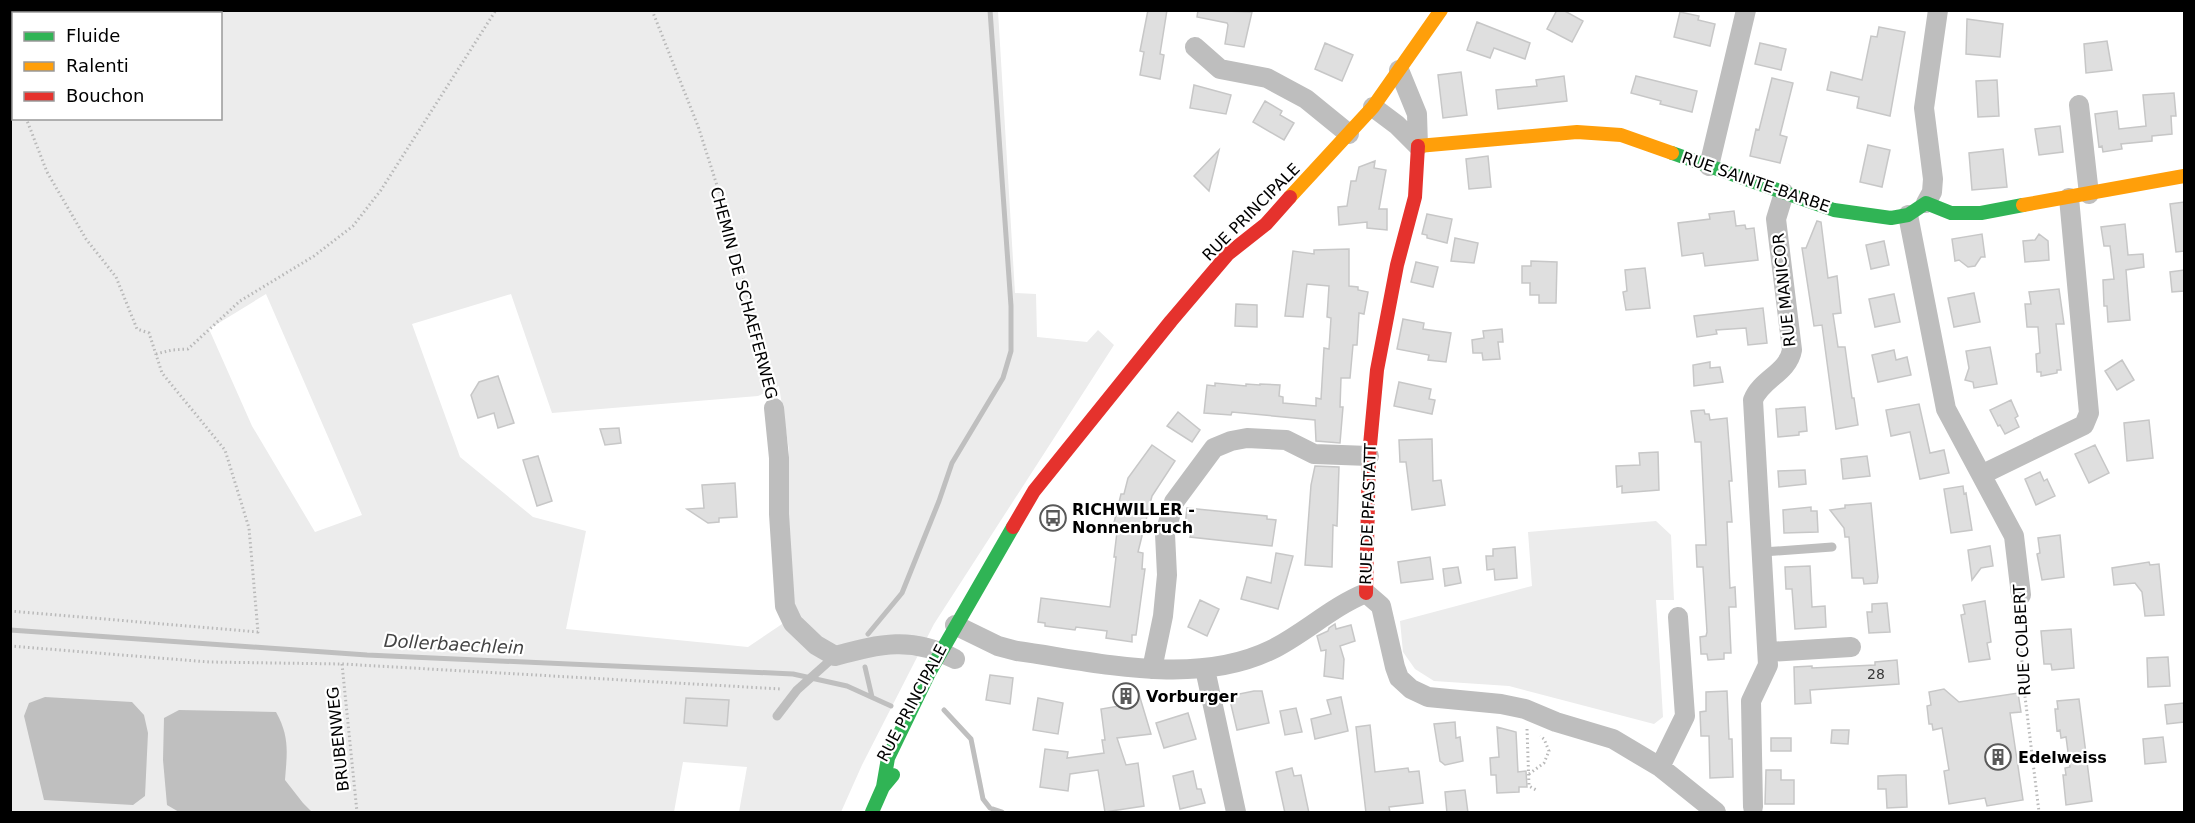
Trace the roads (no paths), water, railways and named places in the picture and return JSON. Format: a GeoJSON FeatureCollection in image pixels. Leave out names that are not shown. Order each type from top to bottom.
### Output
{"type":"FeatureCollection","features":[{"type":"Feature","properties":{"kind":"street","name":"RUE PRINCIPALE"},"geometry":{"type":"LineString","coordinates":[[884,787],[888,758],[958,644],[1034,491],[1228,254],[1266,224],[1373,107],[1442,10]]}},
{"type":"Feature","properties":{"kind":"street"},"geometry":{"type":"LineString","coordinates":[[1709,166],[1746,10]]}},
{"type":"Feature","properties":{"kind":"street"},"geometry":{"type":"LineString","coordinates":[[1908,215],[1926,203],[1932,192],[1933,179],[1924,108],[1938,10]]}},
{"type":"Feature","properties":{"kind":"street"},"geometry":{"type":"LineString","coordinates":[[1195,48],[1220,69],[1267,78],[1306,99],[1349,134]]}},
{"type":"Feature","properties":{"kind":"street","name":"RUE DE PFASTATT"},"geometry":{"type":"LineString","coordinates":[[958,644],[998,646],[1017,651],[1152,669],[1205,669],[1233,663],[1272,650],[1338,606],[1365,593],[1369,456],[1377,370],[1397,265],[1415,197],[1417,114],[1399,70]]}},
{"type":"Feature","properties":{"kind":"street"},"geometry":{"type":"LineString","coordinates":[[2079,105],[2089,194]]}},
{"type":"Feature","properties":{"kind":"street"},"geometry":{"type":"LineString","coordinates":[[1373,107],[1397,125],[1418,146]]}},
{"type":"Feature","properties":{"kind":"street","name":"RUE SAINTE-BARBE"},"geometry":{"type":"LineString","coordinates":[[1418,146],[1577,132],[1621,135],[1834,210],[1891,218],[1908,215]]}},
{"type":"Feature","properties":{"kind":"street"},"geometry":{"type":"LineString","coordinates":[[1926,203],[1951,213],[1981,213],[2184,176]]}},
{"type":"Feature","properties":{"kind":"street","name":"RUE MANICOR"},"geometry":{"type":"LineString","coordinates":[[1753,807],[1751,701],[1768,665],[1768,652],[1753,400],[1757,390],[1785,367],[1791,359],[1792,350],[1776,219],[1784,193]]}},
{"type":"Feature","properties":{"kind":"street"},"geometry":{"type":"LineString","coordinates":[[1983,474],[2084,425],[2090,414],[2069,198]]}},
{"type":"Feature","properties":{"kind":"street","name":"RUE COLBERT"},"geometry":{"type":"LineString","coordinates":[[1908,215],[1946,409],[1983,474],[2014,536],[2021,595]]}},
{"type":"Feature","properties":{"kind":"street","name":"RUE PRINCIPALE"},"geometry":{"type":"LineString","coordinates":[[1058,483],[1102,406]]}},
{"type":"Feature","properties":{"kind":"street","name":"CHEMIN DE SCHAEFERWEG"},"geometry":{"type":"LineString","coordinates":[[774,408],[779,458],[779,514],[785,606],[793,623],[816,645],[835,656]]}},
{"type":"Feature","properties":{"kind":"street"},"geometry":{"type":"LineString","coordinates":[[1152,669],[1163,616],[1167,575],[1165,534],[1174,502],[1214,448],[1230,441],[1247,438],[1286,440],[1314,454],[1369,456]]}},
{"type":"Feature","properties":{"kind":"street"},"geometry":{"type":"LineString","coordinates":[[1365,593],[1381,606],[1395,667],[1399,678],[1411,689],[1428,697],[1501,704],[1525,709],[1556,722],[1637,766],[1708,813]]}},
{"type":"Feature","properties":{"kind":"street"},"geometry":{"type":"LineString","coordinates":[[1660,767],[1685,716],[1678,617]]}},
{"type":"Feature","properties":{"kind":"street"},"geometry":{"type":"LineString","coordinates":[[835,656],[875,646],[958,644]]}},
{"type":"Feature","properties":{"kind":"street"},"geometry":{"type":"LineString","coordinates":[[1768,652],[1851,647]]}},
{"type":"Feature","properties":{"kind":"street"},"geometry":{"type":"LineString","coordinates":[[1205,669],[1236,813]]}},
{"type":"Feature","properties":{"kind":"street"},"geometry":{"type":"LineString","coordinates":[[1556,722],[1612,739],[1660,767],[1716,813]]}},
{"type":"Feature","properties":{"kind":"street","name":"RUE PRINCIPALE"},"geometry":{"type":"LineString","coordinates":[[884,787],[902,764]]}},
{"type":"Feature","properties":{"kind":"street"},"geometry":{"type":"LineString","coordinates":[[872,813],[884,787]]}},
{"type":"Feature","properties":{"kind":"lane"},"geometry":{"type":"LineString","coordinates":[[1763,552],[1832,547]]}},
{"type":"Feature","properties":{"kind":"lane"},"geometry":{"type":"LineString","coordinates":[[777,716],[797,690],[835,656]]}},
{"type":"Feature","properties":{"kind":"waterway"},"geometry":{"type":"LineString","coordinates":[[868,634],[902,593],[952,463],[1003,378],[1011,351],[1011,306],[990,10]]}},
{"type":"Feature","properties":{"kind":"waterway","name":"Dollerbaechlein"},"geometry":{"type":"LineString","coordinates":[[10,630],[367,655],[793,674],[847,686],[891,706]]}},
{"type":"Feature","properties":{"kind":"waterway"},"geometry":{"type":"LineString","coordinates":[[865,667],[872,697]]}},
{"type":"Feature","properties":{"kind":"waterway","name":"Dollerbaechlein"},"geometry":{"type":"LineString","coordinates":[[944,710],[971,739],[983,799],[990,808],[1002,812]]}},
{"type":"Feature","properties":{"kind":"place","name":"RICHWILLER - Nonnenbruch"},"geometry":{"type":"Point","coordinates":[1053,518]}},
{"type":"Feature","properties":{"kind":"place","name":"Vorburger"},"geometry":{"type":"Point","coordinates":[1126,696]}},
{"type":"Feature","properties":{"kind":"place","name":"Edelweiss"},"geometry":{"type":"Point","coordinates":[1998,757]}}]}
